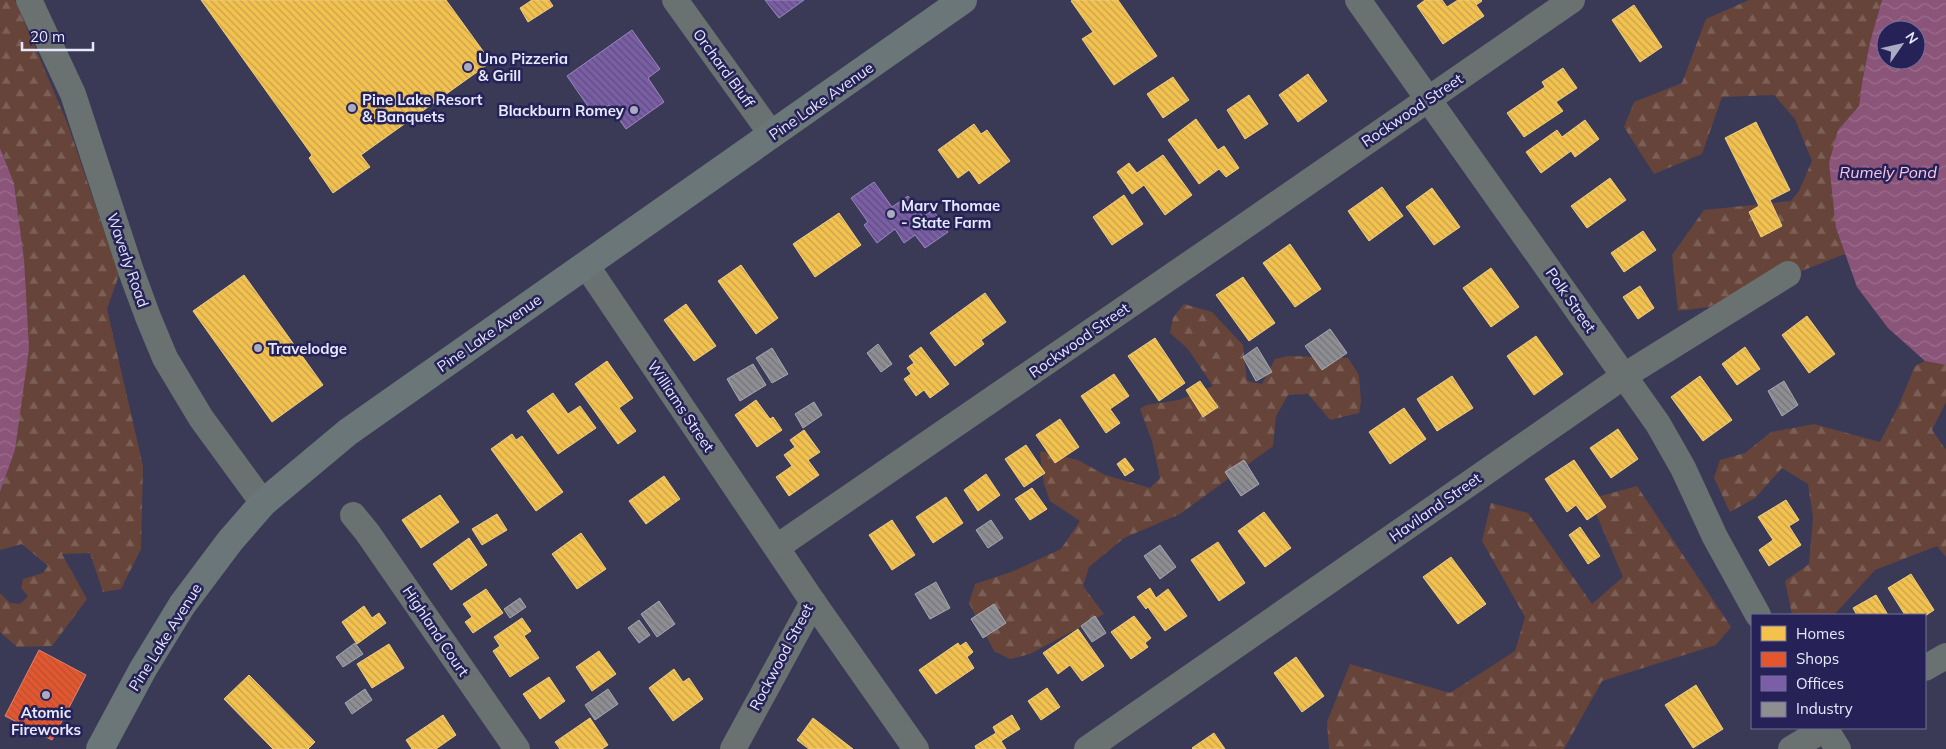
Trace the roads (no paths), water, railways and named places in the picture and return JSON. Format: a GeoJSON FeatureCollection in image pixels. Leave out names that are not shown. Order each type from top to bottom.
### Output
{"type":"FeatureCollection","features":[{"type":"Feature","properties":{"kind":"main road","name":"Pine Lake Avenue"},"geometry":{"type":"LineString","coordinates":[[100,749],[143,669],[182,605],[230,541],[263,503],[348,432],[963,0]]}},
{"type":"Feature","properties":{"kind":"street","name":"Waverly Road"},"geometry":{"type":"LineString","coordinates":[[29,0],[73,94],[131,271],[165,358],[200,418],[263,503]]}},
{"type":"Feature","properties":{"kind":"street","name":"Orchard Bluff"},"geometry":{"type":"LineString","coordinates":[[675,0],[772,135]]}},
{"type":"Feature","properties":{"kind":"street","name":"Polk Street"},"geometry":{"type":"LineString","coordinates":[[1358,0],[1658,424],[1683,468],[1715,537],[1757,614]]}},
{"type":"Feature","properties":{"kind":"street","name":"Rockwood Street"},"geometry":{"type":"LineString","coordinates":[[733,749],[813,602],[777,547],[933,442],[1572,0]]}},
{"type":"Feature","properties":{"kind":"street","name":"Williams Street"},"geometry":{"type":"LineString","coordinates":[[586,265],[777,547]]}},
{"type":"Feature","properties":{"kind":"street","name":"Haviland Street"},"geometry":{"type":"LineString","coordinates":[[1087,749],[1624,376],[1788,274]]}},
{"type":"Feature","properties":{"kind":"street","name":"Highland Court"},"geometry":{"type":"LineString","coordinates":[[353,515],[384,556],[516,749]]}},
{"type":"Feature","properties":{"kind":"street"},"geometry":{"type":"LineString","coordinates":[[813,602],[916,749]]}},
{"type":"Feature","properties":{"kind":"street"},"geometry":{"type":"LineString","coordinates":[[1926,667],[1946,656]]}},
{"type":"Feature","properties":{"kind":"street"},"geometry":{"type":"LineString","coordinates":[[1791,749],[1823,729]]}},
{"type":"Feature","properties":{"kind":"street"},"geometry":{"type":"LineString","coordinates":[[1826,729],[1838,749]]}},
{"type":"Feature","properties":{"kind":"water","name":"Rumely Pond"},"geometry":{"type":"Polygon","coordinates":[[[1882,0],[1946,0],[1946,365],[1925,361],[1888,328],[1857,287],[1836,228],[1829,163],[1838,130],[1859,106],[1862,83],[1876,21],[1876,70],[1926,70],[1926,20],[1876,20],[1882,0]]]}},
{"type":"Feature","properties":{"kind":"water"},"geometry":{"type":"Polygon","coordinates":[[[0,148],[14,183],[24,259],[29,349],[15,450],[0,492],[0,148]]]}},
{"type":"Feature","properties":{"kind":"place","name":"Uno Pizzeria & Grill"},"geometry":{"type":"Point","coordinates":[468,67]}},
{"type":"Feature","properties":{"kind":"place","name":"Pine Lake Resort & Banquets"},"geometry":{"type":"Point","coordinates":[352,108]}},
{"type":"Feature","properties":{"kind":"place","name":"Blackburn Romey"},"geometry":{"type":"Point","coordinates":[634,110]}},
{"type":"Feature","properties":{"kind":"place","name":"Marv Thomae - State Farm"},"geometry":{"type":"Point","coordinates":[891,214]}},
{"type":"Feature","properties":{"kind":"place","name":"Travelodge"},"geometry":{"type":"Point","coordinates":[258,348]}},
{"type":"Feature","properties":{"kind":"place","name":"Atomic Fireworks"},"geometry":{"type":"Point","coordinates":[46,695]}}]}
